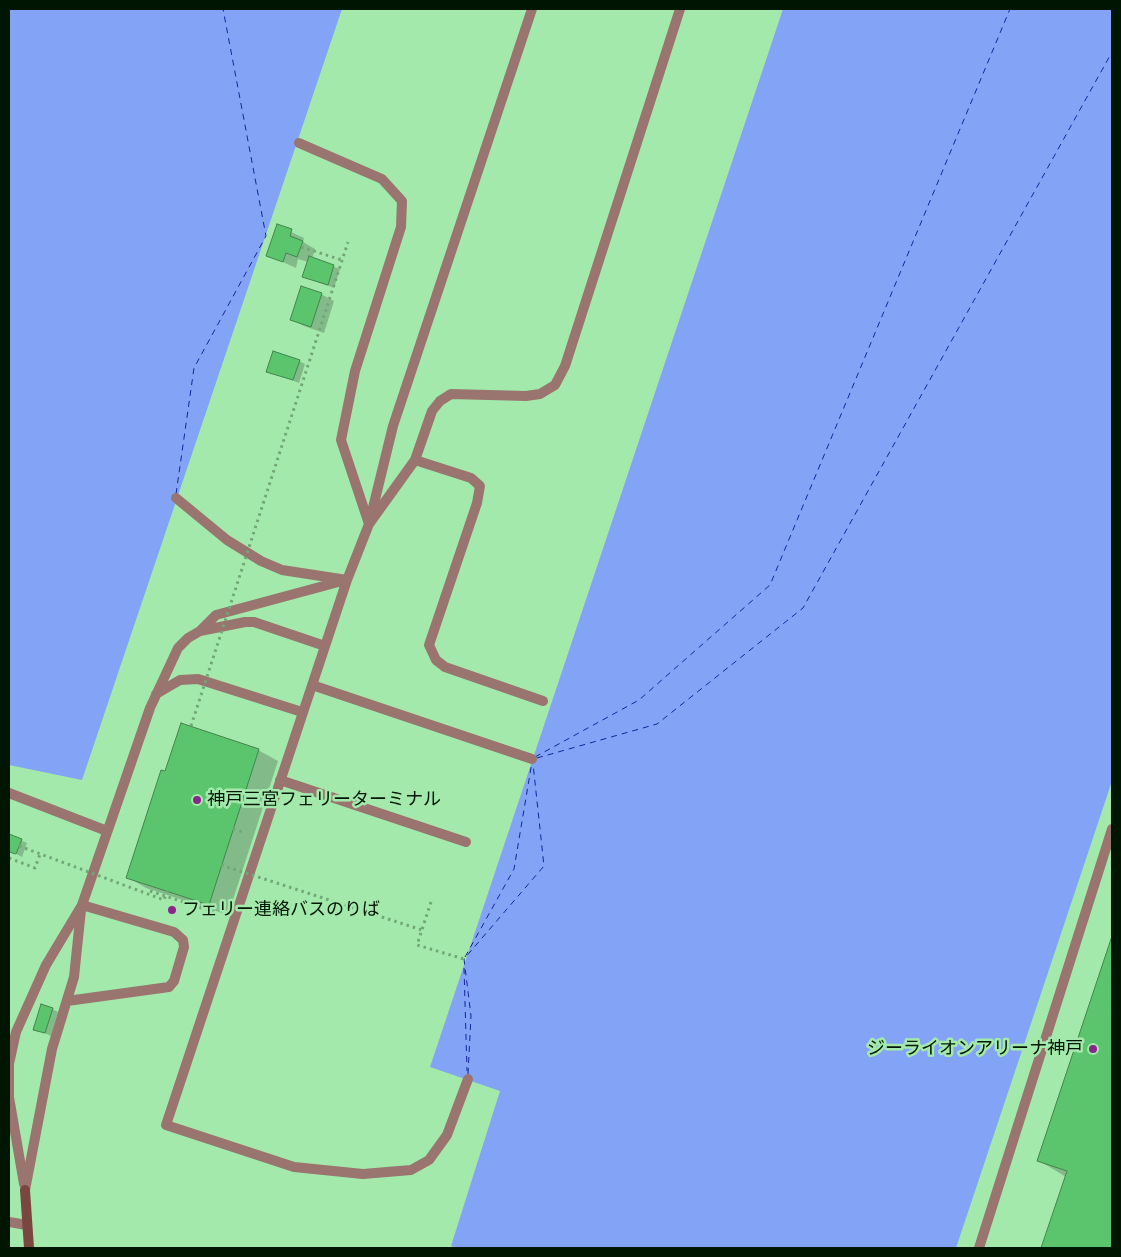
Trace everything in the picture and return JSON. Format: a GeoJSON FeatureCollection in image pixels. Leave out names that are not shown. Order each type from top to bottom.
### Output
{"type":"FeatureCollection","features":[{"type":"Feature","properties":{"kind":"street"},"geometry":{"type":"LineString","coordinates":[[25,1190],[29,1248]]}},
{"type":"Feature","properties":{"kind":"lane"},"geometry":{"type":"LineString","coordinates":[[468,1079],[447,1135],[429,1160],[411,1170],[363,1174],[294,1167],[166,1125],[346,580],[369,524],[394,426],[532,9]]}},
{"type":"Feature","properties":{"kind":"lane"},"geometry":{"type":"LineString","coordinates":[[369,524],[415,460],[432,411],[440,400],[452,394],[526,396],[540,394],[556,385],[568,357],[680,9]]}},
{"type":"Feature","properties":{"kind":"lane"},"geometry":{"type":"LineString","coordinates":[[298,142],[382,179],[402,201],[401,227],[355,371],[341,440],[369,524]]}},
{"type":"Feature","properties":{"kind":"lane"},"geometry":{"type":"LineString","coordinates":[[415,460],[471,478],[480,486],[477,503],[429,645],[436,660],[445,667],[544,701]]}},
{"type":"Feature","properties":{"kind":"lane"},"geometry":{"type":"LineString","coordinates":[[176,498],[227,540],[261,561],[282,570],[346,580]]}},
{"type":"Feature","properties":{"kind":"lane"},"geometry":{"type":"LineString","coordinates":[[25,1190],[52,1049],[74,977],[82,905],[156,694],[178,648],[188,638],[200,631],[216,615],[346,580]]}},
{"type":"Feature","properties":{"kind":"lane"},"geometry":{"type":"LineString","coordinates":[[200,631],[236,622],[254,622],[325,646]]}},
{"type":"Feature","properties":{"kind":"lane"},"geometry":{"type":"LineString","coordinates":[[156,694],[180,680],[198,679],[302,712]]}},
{"type":"Feature","properties":{"kind":"lane"},"geometry":{"type":"LineString","coordinates":[[312,685],[532,759]]}},
{"type":"Feature","properties":{"kind":"lane"},"geometry":{"type":"LineString","coordinates":[[280,780],[466,842]]}},
{"type":"Feature","properties":{"kind":"lane"},"geometry":{"type":"LineString","coordinates":[[9,793],[107,831]]}},
{"type":"Feature","properties":{"kind":"lane"},"geometry":{"type":"LineString","coordinates":[[979,1248],[1112,828]]}},
{"type":"Feature","properties":{"kind":"lane"},"geometry":{"type":"LineString","coordinates":[[67,1001],[169,987],[174,981],[184,947],[183,940],[174,932],[82,905]]}},
{"type":"Feature","properties":{"kind":"lane"},"geometry":{"type":"LineString","coordinates":[[25,1190],[9,1096],[9,1064],[16,1032],[46,964],[82,905]]}},
{"type":"Feature","properties":{"kind":"lane"},"geometry":{"type":"LineString","coordinates":[[9,1222],[27,1225]]}},
{"type":"Feature","properties":{"kind":"path"},"geometry":{"type":"LineString","coordinates":[[191,726],[348,242]]}},
{"type":"Feature","properties":{"kind":"path"},"geometry":{"type":"LineString","coordinates":[[300,247],[342,260]]}},
{"type":"Feature","properties":{"kind":"path"},"geometry":{"type":"LineString","coordinates":[[233,829],[240,831]]}},
{"type":"Feature","properties":{"kind":"path"},"geometry":{"type":"LineString","coordinates":[[19,846],[164,900],[167,891]]}},
{"type":"Feature","properties":{"kind":"path"},"geometry":{"type":"LineString","coordinates":[[9,858],[36,868],[40,854]]}},
{"type":"Feature","properties":{"kind":"path"},"geometry":{"type":"LineString","coordinates":[[221,865],[422,930]]}},
{"type":"Feature","properties":{"kind":"path"},"geometry":{"type":"LineString","coordinates":[[150,891],[218,913]]}},
{"type":"Feature","properties":{"kind":"path"},"geometry":{"type":"LineString","coordinates":[[431,902],[417,945],[464,960]]}},
{"type":"Feature","properties":{"kind":"water"},"geometry":{"type":"Polygon","coordinates":[[[9,9],[342,9],[82,780],[9,765],[9,9]]]}},
{"type":"Feature","properties":{"kind":"water"},"geometry":{"type":"Polygon","coordinates":[[[783,9],[1112,9],[1112,781],[956,1248],[458,1248],[451,1246],[500,1091],[430,1067],[783,9]]]}},
{"type":"Feature","properties":{"kind":"building"},"geometry":{"type":"Polygon","coordinates":[[[277,224],[292,229],[290,236],[303,241],[297,257],[286,253],[283,262],[266,256],[277,224]]]}},
{"type":"Feature","properties":{"kind":"building"},"geometry":{"type":"Polygon","coordinates":[[[309,256],[334,265],[328,285],[302,277],[309,256]]]}},
{"type":"Feature","properties":{"kind":"building"},"geometry":{"type":"Polygon","coordinates":[[[301,286],[322,293],[311,327],[290,320],[301,286]]]}},
{"type":"Feature","properties":{"kind":"building"},"geometry":{"type":"Polygon","coordinates":[[[273,351],[300,360],[293,380],[266,372],[273,351]]]}},
{"type":"Feature","properties":{"kind":"building","name":"神戸三宮フェリーターミナル"},"geometry":{"type":"Polygon","coordinates":[[[181,723],[259,749],[209,905],[126,878],[161,770],[165,771],[181,723]]]}},
{"type":"Feature","properties":{"kind":"building"},"geometry":{"type":"Polygon","coordinates":[[[9,834],[22,839],[16,854],[9,852],[9,834]]]}},
{"type":"Feature","properties":{"kind":"building","name":"ジーライオンアリーナ神戸"},"geometry":{"type":"Polygon","coordinates":[[[1112,936],[1112,1248],[1041,1248],[1067,1171],[1037,1161],[1112,936]]]}},
{"type":"Feature","properties":{"kind":"building"},"geometry":{"type":"Polygon","coordinates":[[[41,1004],[53,1008],[45,1033],[33,1030],[41,1004]]]}},
{"type":"Feature","properties":{"kind":"ferry route"},"geometry":{"type":"LineString","coordinates":[[176,494],[194,368],[266,236],[223,9]]}},
{"type":"Feature","properties":{"kind":"ferry route"},"geometry":{"type":"LineString","coordinates":[[535,757],[639,700],[770,585],[1010,9]]}},
{"type":"Feature","properties":{"kind":"ferry route"},"geometry":{"type":"LineString","coordinates":[[537,758],[657,724],[803,608],[1112,52]]}},
{"type":"Feature","properties":{"kind":"ferry route"},"geometry":{"type":"LineString","coordinates":[[465,957],[514,869],[532,762]]}},
{"type":"Feature","properties":{"kind":"ferry route"},"geometry":{"type":"LineString","coordinates":[[468,1074],[471,1016],[464,959],[544,866],[533,764]]}},
{"type":"Feature","properties":{"kind":"ferry route"},"geometry":{"type":"LineString","coordinates":[[464,968],[467,1071]]}},
{"type":"Feature","properties":{"kind":"place","name":"神戸三宮フェリーターミナル"},"geometry":{"type":"Point","coordinates":[197,800]}},
{"type":"Feature","properties":{"kind":"place","name":"フェリー連絡バスのりば"},"geometry":{"type":"Point","coordinates":[172,910]}},
{"type":"Feature","properties":{"kind":"place","name":"ジーライオンアリーナ神戸"},"geometry":{"type":"Point","coordinates":[1093,1049]}}]}
